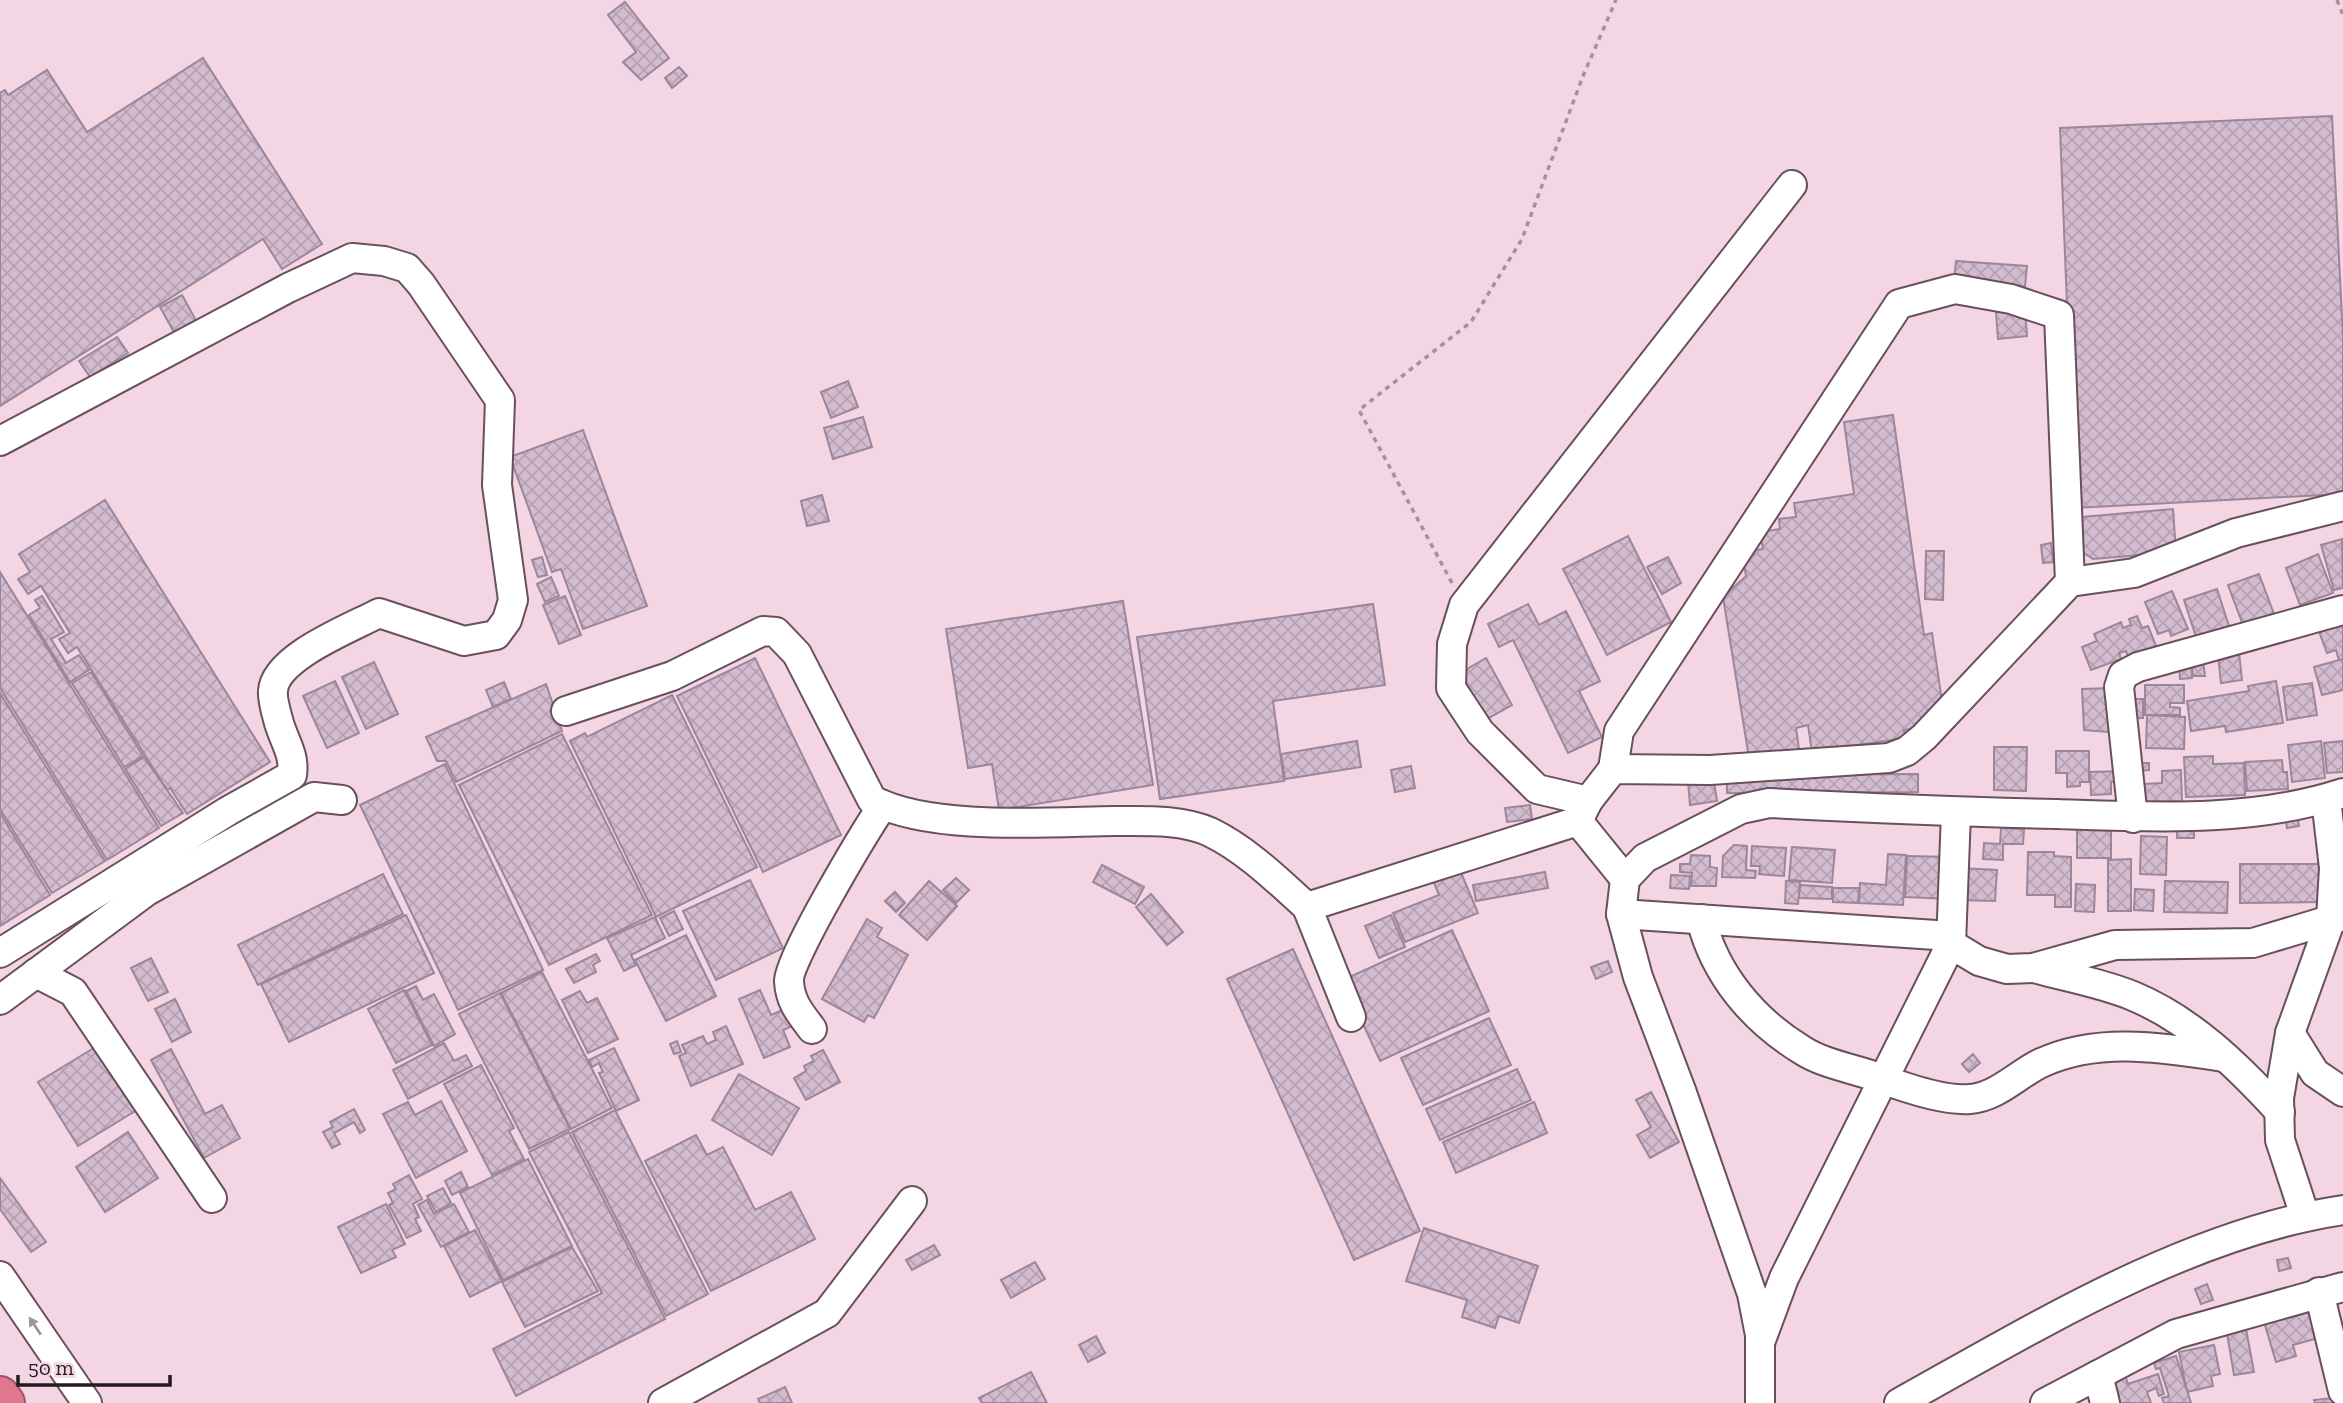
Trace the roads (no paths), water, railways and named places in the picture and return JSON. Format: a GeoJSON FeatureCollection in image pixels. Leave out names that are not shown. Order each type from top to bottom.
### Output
{"type":"FeatureCollection","features":[{"type":"Feature","properties":{"kind":"highway"},"geometry":{"type":"LineString","coordinates":[[0,1396],[5,1403]]}},
{"type":"Feature","properties":{"kind":"street"},"geometry":{"type":"LineString","coordinates":[[1625,879],[1583,811],[1537,789],[1480,732],[1451,688],[1452,644],[1464,605],[1792,185]]}},
{"type":"Feature","properties":{"kind":"street"},"geometry":{"type":"LineString","coordinates":[[0,441],[288,288],[352,258],[384,261],[407,268],[421,284],[500,400],[497,485],[513,600],[508,620],[496,635],[464,641],[379,613],[307,651],[281,669],[273,691],[280,725],[294,760],[292,775],[228,811],[0,953]]}},
{"type":"Feature","properties":{"kind":"street"},"geometry":{"type":"LineString","coordinates":[[1307,907],[1583,811],[1613,769],[1619,731],[1899,303],[1955,289],[2011,299],[2059,315],[2070,582]]}},
{"type":"Feature","properties":{"kind":"street"},"geometry":{"type":"LineString","coordinates":[[1613,769],[1710,770],[1889,758],[1898,755],[1924,737],[2070,582],[2134,573],[2236,533],[2343,506]]}},
{"type":"Feature","properties":{"kind":"street"},"geometry":{"type":"LineString","coordinates":[[2133,818],[2119,687],[2123,675],[2138,667],[2343,610]]}},
{"type":"Feature","properties":{"kind":"street"},"geometry":{"type":"LineString","coordinates":[[566,711],[672,676],[763,631],[776,632],[797,654],[872,800],[916,815],[961,819],[1152,821],[1208,831],[1256,861],[1307,907],[1351,1017]]}},
{"type":"Feature","properties":{"kind":"street"},"geometry":{"type":"LineString","coordinates":[[1760,1403],[1760,1342],[1752,1294],[1682,1093],[1638,977],[1621,914],[1625,879],[1645,858],[1741,809],[1769,803],[1955,813],[2196,817],[2301,806],[2335,796],[2334,868],[2337,917],[2290,1033],[2279,1098],[2280,1140],[2305,1216]]}},
{"type":"Feature","properties":{"kind":"street"},"geometry":{"type":"LineString","coordinates":[[0,1000],[147,891],[314,797],[342,800]]}},
{"type":"Feature","properties":{"kind":"street"},"geometry":{"type":"LineString","coordinates":[[812,1029],[792,1003],[789,978],[833,888],[883,805]]}},
{"type":"Feature","properties":{"kind":"street"},"geometry":{"type":"LineString","coordinates":[[1760,1342],[1784,1278],[1951,944],[1955,813]]}},
{"type":"Feature","properties":{"kind":"street"},"geometry":{"type":"LineString","coordinates":[[1621,914],[1936,935],[1979,961],[2007,969],[2033,968],[2115,945],[2253,943],[2337,917]]}},
{"type":"Feature","properties":{"kind":"street"},"geometry":{"type":"LineString","coordinates":[[1701,919],[1707,944],[1742,1003],[1803,1051],[1905,1088],[1970,1099],[1995,1091],[2041,1063],[2085,1049],[2151,1046],[2224,1057]]}},
{"type":"Feature","properties":{"kind":"street"},"geometry":{"type":"LineString","coordinates":[[2033,968],[2133,995],[2192,1028],[2280,1112]]}},
{"type":"Feature","properties":{"kind":"street"},"geometry":{"type":"LineString","coordinates":[[36,974],[73,992],[212,1198]]}},
{"type":"Feature","properties":{"kind":"street"},"geometry":{"type":"LineString","coordinates":[[2290,1033],[2315,1073],[2343,1091]]}},
{"type":"Feature","properties":{"kind":"street"},"geometry":{"type":"LineString","coordinates":[[663,1403],[827,1313],[912,1200]]}},
{"type":"Feature","properties":{"kind":"street"},"geometry":{"type":"LineString","coordinates":[[1899,1403],[2140,1274],[2305,1216],[2343,1210]]}},
{"type":"Feature","properties":{"kind":"street"},"geometry":{"type":"LineString","coordinates":[[0,1276],[87,1403]]}},
{"type":"Feature","properties":{"kind":"street"},"geometry":{"type":"LineString","coordinates":[[2045,1403],[2176,1334],[2331,1290],[2343,1391]]}},
{"type":"Feature","properties":{"kind":"street"},"geometry":{"type":"LineString","coordinates":[[2098,1375],[2105,1403]]}}]}
